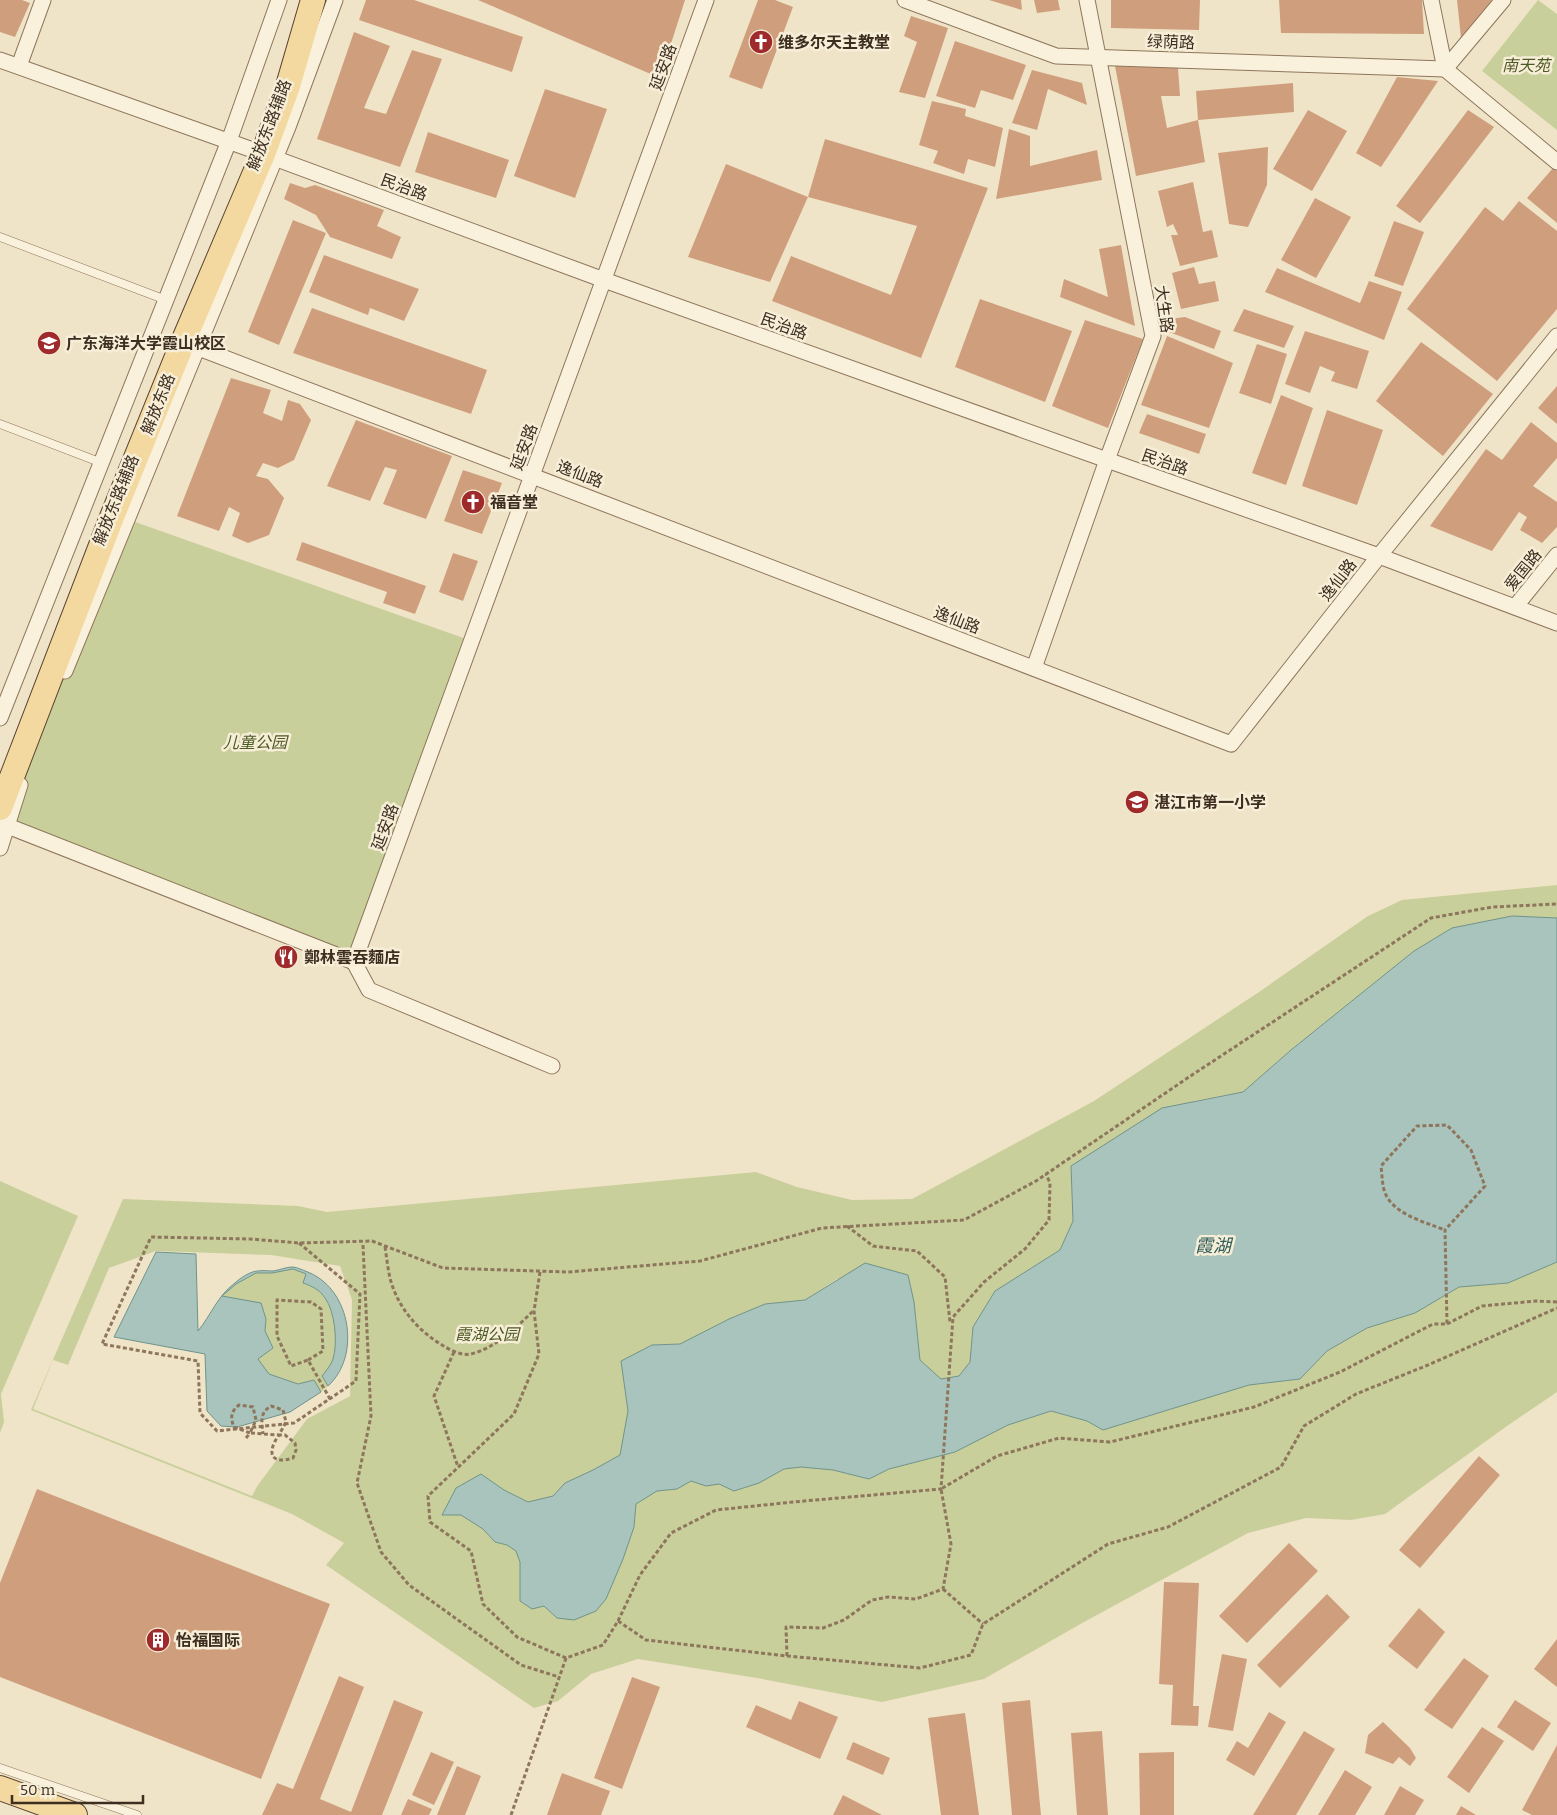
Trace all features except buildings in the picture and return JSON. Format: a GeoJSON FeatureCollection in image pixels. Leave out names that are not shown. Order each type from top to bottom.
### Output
{"type":"FeatureCollection","features":[{"type":"Feature","properties":{"kind":"main road","name":"解放东路"},"geometry":{"type":"LineString","coordinates":[[0,767],[247,148],[276,82],[302,0]]}},
{"type":"Feature","properties":{"kind":"main road","name":"解放东路"},"geometry":{"type":"LineString","coordinates":[[0,808],[112,517],[183,342],[247,148],[288,86],[313,0]]}},
{"type":"Feature","properties":{"kind":"main road"},"geometry":{"type":"LineString","coordinates":[[0,1788],[75,1815]]}},
{"type":"Feature","properties":{"kind":"street"},"geometry":{"type":"LineString","coordinates":[[19,66],[43,0]]}},
{"type":"Feature","properties":{"kind":"street","name":"解放东路辅路"},"geometry":{"type":"LineString","coordinates":[[0,718],[166,300],[247,148],[279,0]]}},
{"type":"Feature","properties":{"kind":"street","name":"解放东路辅路"},"geometry":{"type":"LineString","coordinates":[[0,848],[30,756],[288,127],[335,0]]}},
{"type":"Feature","properties":{"kind":"street","name":"延安路"},"geometry":{"type":"LineString","coordinates":[[354,962],[706,0]]}},
{"type":"Feature","properties":{"kind":"street","name":"绿荫路"},"geometry":{"type":"LineString","coordinates":[[905,0],[1056,56],[1445,69]]}},
{"type":"Feature","properties":{"kind":"street","name":"大生路"},"geometry":{"type":"LineString","coordinates":[[1034,668],[1153,336],[1086,0]]}},
{"type":"Feature","properties":{"kind":"street"},"geometry":{"type":"LineString","coordinates":[[1431,0],[1445,69],[1557,162]]}},
{"type":"Feature","properties":{"kind":"street"},"geometry":{"type":"LineString","coordinates":[[1445,69],[1503,0]]}},
{"type":"Feature","properties":{"kind":"street","name":"民治路"},"geometry":{"type":"LineString","coordinates":[[0,60],[247,148],[604,280],[1379,556],[1557,623]]}},
{"type":"Feature","properties":{"kind":"street","name":"逸仙路"},"geometry":{"type":"LineString","coordinates":[[183,342],[1232,744],[1379,556],[1557,336]]}},
{"type":"Feature","properties":{"kind":"street","name":"爱国路"},"geometry":{"type":"LineString","coordinates":[[1515,607],[1557,555]]}},
{"type":"Feature","properties":{"kind":"street"},"geometry":{"type":"LineString","coordinates":[[0,823],[354,962],[369,990],[552,1066]]}},
{"type":"Feature","properties":{"kind":"lane"},"geometry":{"type":"LineString","coordinates":[[0,237],[166,300]]}},
{"type":"Feature","properties":{"kind":"lane"},"geometry":{"type":"LineString","coordinates":[[0,424],[102,463]]}},
{"type":"Feature","properties":{"kind":"lane"},"geometry":{"type":"LineString","coordinates":[[0,1768],[137,1815]]}},
{"type":"Feature","properties":{"kind":"path"},"geometry":{"type":"LineString","coordinates":[[299,1243],[360,1294],[356,1381],[294,1423],[217,1431],[200,1413],[198,1361],[102,1344],[151,1237],[251,1239],[299,1243],[372,1241],[443,1268],[568,1272],[700,1261],[822,1228],[964,1220],[1046,1174],[1189,1077],[1431,918],[1492,907],[1557,904]]}},
{"type":"Feature","properties":{"kind":"path"},"geometry":{"type":"LineString","coordinates":[[1445,1230],[1417,1220],[1396,1206],[1385,1191],[1381,1166],[1417,1126],[1447,1125],[1472,1150],[1485,1186],[1445,1230],[1447,1324]]}},
{"type":"Feature","properties":{"kind":"path"},"geometry":{"type":"LineString","coordinates":[[943,1589],[951,1544],[941,1489],[953,1317],[984,1282],[1025,1249],[1049,1220],[1050,1184],[1046,1174]]}},
{"type":"Feature","properties":{"kind":"path"},"geometry":{"type":"LineString","coordinates":[[847,1226],[873,1246],[918,1251],[945,1277],[951,1327]]}},
{"type":"Feature","properties":{"kind":"path"},"geometry":{"type":"LineString","coordinates":[[363,1245],[371,1416],[357,1483],[381,1552],[409,1585],[521,1665],[559,1677]]}},
{"type":"Feature","properties":{"kind":"path"},"geometry":{"type":"LineString","coordinates":[[385,1247],[392,1285],[407,1315],[428,1336],[454,1352],[469,1354],[491,1346],[534,1311]]}},
{"type":"Feature","properties":{"kind":"path"},"geometry":{"type":"LineString","coordinates":[[540,1272],[534,1311],[539,1354],[514,1414],[428,1496],[430,1522],[471,1551],[484,1604],[517,1637],[566,1658],[603,1645],[618,1622],[640,1575],[671,1533],[716,1510],[941,1489],[997,1456],[1059,1438],[1110,1442],[1254,1408],[1340,1372],[1432,1324],[1447,1324],[1482,1306],[1536,1300],[1557,1302]]}},
{"type":"Feature","properties":{"kind":"path"},"geometry":{"type":"LineString","coordinates":[[277,1300],[311,1302],[321,1309],[323,1351],[308,1360],[291,1366],[277,1336],[277,1300]]}},
{"type":"Feature","properties":{"kind":"path"},"geometry":{"type":"LineString","coordinates":[[618,1622],[646,1640],[787,1656],[920,1668],[970,1655],[983,1624],[1108,1544],[1168,1527],[1282,1467],[1304,1426],[1356,1394],[1428,1366],[1557,1308]]}},
{"type":"Feature","properties":{"kind":"path"},"geometry":{"type":"LineString","coordinates":[[454,1352],[434,1396],[458,1467]]}},
{"type":"Feature","properties":{"kind":"path"},"geometry":{"type":"LineString","coordinates":[[308,1360],[330,1399]]}},
{"type":"Feature","properties":{"kind":"path"},"geometry":{"type":"LineString","coordinates":[[246,1438],[250,1433],[256,1420],[254,1407],[239,1404],[233,1412],[231,1420],[234,1427],[250,1433],[263,1434],[279,1435],[285,1435],[295,1443],[296,1450],[293,1458],[283,1462],[274,1459],[272,1455],[273,1444],[279,1435],[286,1422],[282,1410],[278,1407],[271,1406],[264,1410],[262,1416],[263,1434]]}},
{"type":"Feature","properties":{"kind":"path"},"geometry":{"type":"LineString","coordinates":[[943,1589],[983,1624]]}},
{"type":"Feature","properties":{"kind":"path"},"geometry":{"type":"LineString","coordinates":[[787,1656],[786,1626],[823,1628],[844,1620],[872,1600],[888,1597],[916,1599],[943,1589]]}},
{"type":"Feature","properties":{"kind":"path"},"geometry":{"type":"LineString","coordinates":[[511,1815],[566,1658]]}},
{"type":"Feature","properties":{"kind":"green space","name":"南天苑"},"geometry":{"type":"Polygon","coordinates":[[[1538,0],[1557,14],[1557,130],[1482,71],[1538,0]]]}},
{"type":"Feature","properties":{"kind":"green space","name":"儿童公园"},"geometry":{"type":"Polygon","coordinates":[[[124,518],[472,641],[354,962],[0,823],[124,518]]]}},
{"type":"Feature","properties":{"kind":"green space","name":"霞湖公园"},"geometry":{"type":"Polygon","coordinates":[[[1557,885],[1557,918],[1512,916],[1452,928],[1414,951],[1291,1050],[1243,1092],[1194,1101],[1071,1166],[1073,1221],[1060,1250],[995,1291],[973,1327],[970,1362],[959,1376],[941,1379],[920,1360],[914,1302],[837,1279],[805,1300],[765,1304],[729,1319],[680,1344],[652,1345],[621,1361],[628,1411],[620,1455],[565,1483],[553,1497],[528,1502],[504,1490],[481,1474],[443,1515],[461,1515],[483,1529],[495,1542],[507,1545],[516,1551],[520,1562],[520,1601],[544,1606],[557,1618],[613,1578],[634,1527],[636,1504],[657,1491],[677,1489],[691,1481],[706,1486],[718,1484],[735,1491],[759,1483],[784,1469],[801,1467],[833,1470],[869,1479],[889,1469],[955,1452],[1008,1425],[1051,1411],[1087,1421],[1103,1430],[1249,1385],[1300,1379],[1327,1351],[1367,1328],[1415,1313],[1459,1287],[1508,1283],[1557,1262],[1557,1392],[1385,1514],[1351,1520],[1306,1518],[1248,1533],[984,1679],[882,1702],[757,1678],[638,1659],[591,1674],[558,1701],[534,1708],[326,1565],[344,1543],[292,1514],[31,1410],[123,1199],[298,1206],[327,1212],[756,1172],[797,1187],[852,1200],[912,1199],[1094,1101],[1259,992],[1368,916],[1402,900],[1557,885]],[[156,1251],[109,1268],[68,1365],[53,1360],[33,1409],[252,1496],[258,1485],[307,1419],[350,1396],[352,1300],[340,1266],[271,1255],[156,1251]]]}},
{"type":"Feature","properties":{"kind":"green space"},"geometry":{"type":"Polygon","coordinates":[[[0,1181],[78,1216],[1,1394],[4,1422],[0,1433],[0,1181]]]}},
{"type":"Feature","properties":{"kind":"green space"},"geometry":{"type":"Polygon","coordinates":[[[293,1269],[307,1275],[303,1283],[310,1285],[323,1295],[333,1319],[335,1352],[331,1363],[322,1376],[328,1386],[321,1392],[314,1380],[298,1384],[269,1374],[258,1359],[273,1348],[265,1331],[266,1319],[221,1296],[236,1284],[256,1273],[272,1273],[293,1269]]]}},
{"type":"Feature","properties":{"kind":"water","name":"霞湖"},"geometry":{"type":"Polygon","coordinates":[[[1512,916],[1557,918],[1557,1262],[1508,1283],[1459,1287],[1415,1313],[1367,1328],[1327,1351],[1300,1379],[1249,1385],[1103,1430],[1087,1421],[1051,1411],[1008,1425],[955,1452],[889,1469],[869,1479],[833,1470],[801,1467],[784,1469],[759,1483],[734,1491],[719,1484],[706,1486],[691,1481],[677,1489],[657,1491],[636,1504],[634,1527],[606,1599],[596,1611],[574,1620],[557,1618],[544,1606],[532,1609],[520,1601],[520,1562],[516,1551],[507,1545],[495,1542],[483,1529],[461,1515],[442,1515],[456,1488],[481,1474],[504,1490],[528,1502],[553,1496],[565,1483],[620,1455],[628,1411],[621,1361],[652,1345],[680,1344],[729,1319],[765,1304],[805,1300],[865,1263],[908,1275],[914,1302],[920,1360],[941,1379],[959,1376],[970,1362],[973,1327],[995,1291],[1060,1250],[1073,1221],[1071,1166],[1162,1108],[1243,1092],[1291,1050],[1414,951],[1452,928],[1512,916]]]}},
{"type":"Feature","properties":{"kind":"water"},"geometry":{"type":"Polygon","coordinates":[[[156,1252],[196,1254],[198,1331],[224,1293],[240,1279],[252,1272],[294,1267],[310,1273],[324,1282],[335,1294],[347,1325],[348,1342],[345,1358],[338,1373],[328,1386],[322,1376],[331,1363],[335,1352],[333,1319],[323,1295],[310,1285],[303,1283],[306,1274],[293,1269],[272,1273],[256,1273],[236,1284],[222,1296],[261,1303],[266,1319],[265,1331],[273,1348],[258,1359],[269,1374],[298,1384],[314,1380],[321,1392],[290,1412],[237,1427],[221,1426],[207,1411],[205,1354],[114,1337],[156,1252]]]}},
{"type":"Feature","properties":{"kind":"place","name":"维多尔天主教堂"},"geometry":{"type":"Point","coordinates":[761,42]}},
{"type":"Feature","properties":{"kind":"place","name":"广东海洋大学霞山校区"},"geometry":{"type":"Point","coordinates":[49,343]}},
{"type":"Feature","properties":{"kind":"place","name":"福音堂"},"geometry":{"type":"Point","coordinates":[473,502]}},
{"type":"Feature","properties":{"kind":"place","name":"湛江市第一小学"},"geometry":{"type":"Point","coordinates":[1137,802]}},
{"type":"Feature","properties":{"kind":"place","name":"鄭林雲吞麵店"},"geometry":{"type":"Point","coordinates":[286,957]}},
{"type":"Feature","properties":{"kind":"place","name":"怡福国际"},"geometry":{"type":"Point","coordinates":[158,1640]}}]}
